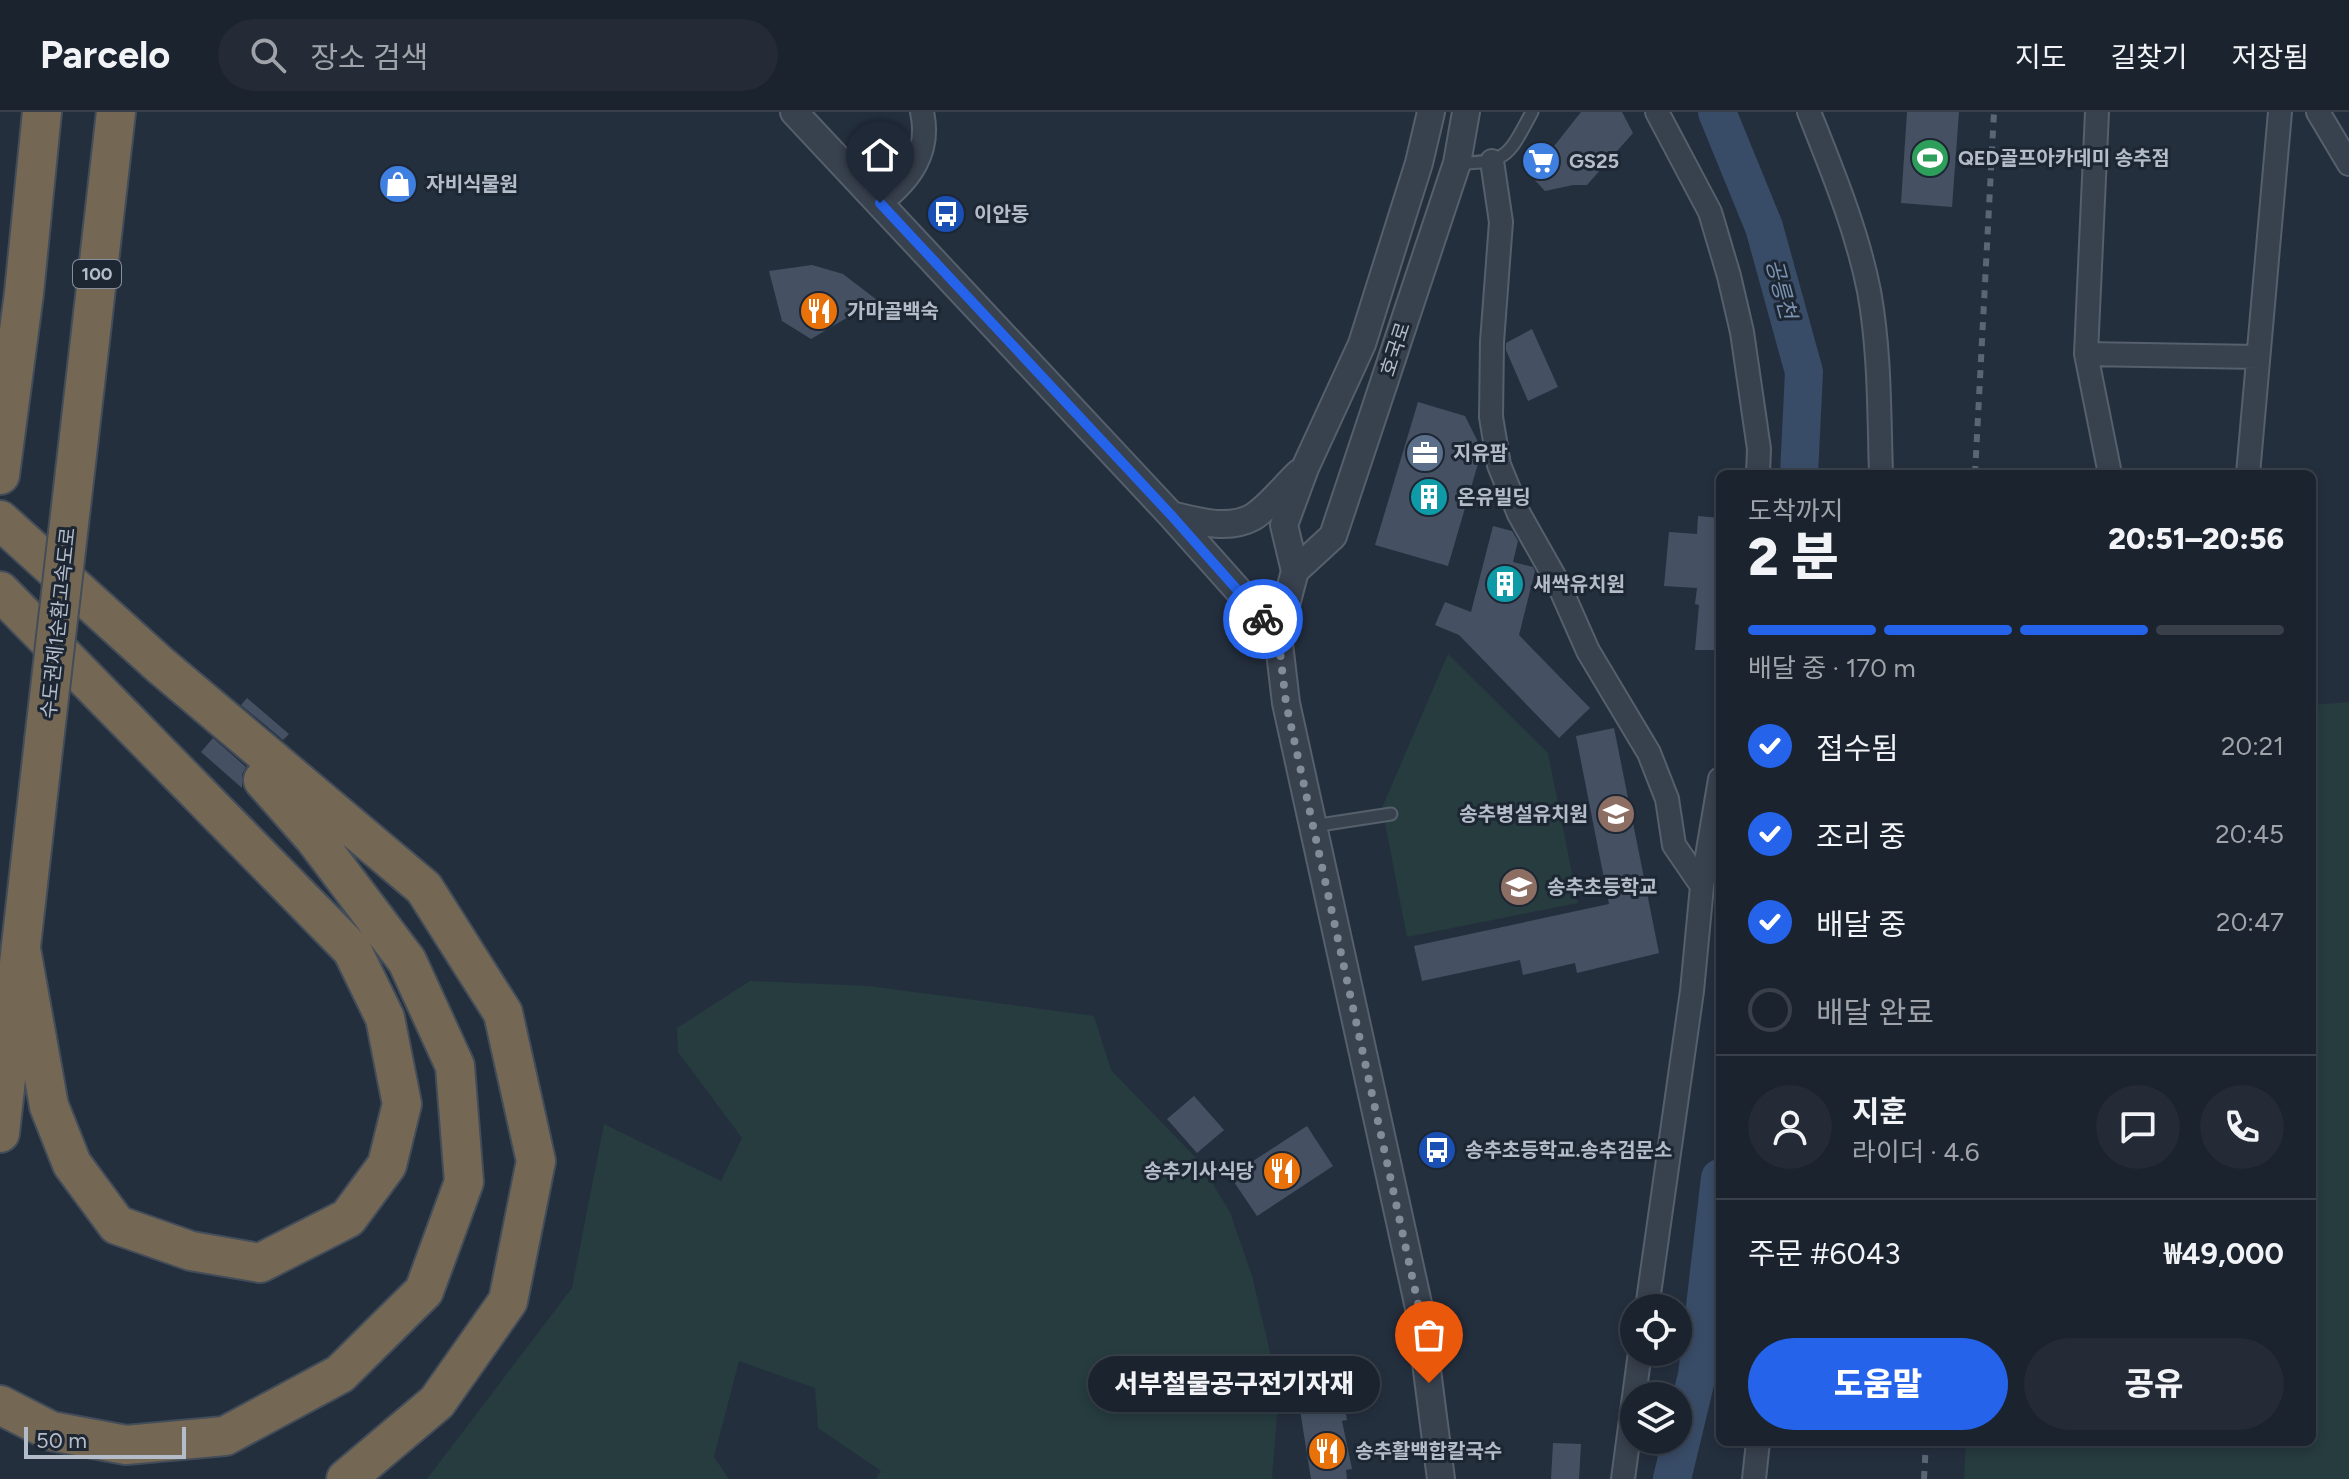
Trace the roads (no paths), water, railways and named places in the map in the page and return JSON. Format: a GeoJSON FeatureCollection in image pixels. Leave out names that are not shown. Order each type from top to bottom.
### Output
{"type":"FeatureCollection","features":[{"type":"Feature","properties":{"kind":"highway"},"geometry":{"type":"LineString","coordinates":[[0,475],[24,293],[42,112]]}},
{"type":"Feature","properties":{"kind":"highway","name":"수도권제1순환고속도로"},"geometry":{"type":"LineString","coordinates":[[0,1133],[116,112]]}},
{"type":"Feature","properties":{"kind":"highway"},"geometry":{"type":"LineString","coordinates":[[0,520],[160,665],[424,888],[503,1013],[536,1161],[508,1301],[437,1402],[346,1479]]}},
{"type":"Feature","properties":{"kind":"highway"},"geometry":{"type":"LineString","coordinates":[[0,591],[352,950],[385,1018],[402,1104],[387,1165],[348,1218],[260,1263],[191,1251],[117,1225],[72,1164],[49,1106],[21,949]]}},
{"type":"Feature","properties":{"kind":"highway"},"geometry":{"type":"LineString","coordinates":[[0,1405],[51,1431],[126,1445],[225,1436],[340,1374],[424,1291],[464,1182],[455,1066],[407,961],[315,839],[160,665]]}},
{"type":"Feature","properties":{"kind":"street"},"geometry":{"type":"LineString","coordinates":[[794,112],[1171,515],[1278,635]]}},
{"type":"Feature","properties":{"kind":"street"},"geometry":{"type":"LineString","coordinates":[[880,203],[902,186],[923,150],[922,112]]}},
{"type":"Feature","properties":{"kind":"street","name":"호국로"},"geometry":{"type":"LineString","coordinates":[[1431,112],[1419,163],[1362,344],[1305,468],[1284,525],[1295,571],[1278,635],[1286,703],[1419,1308],[1441,1479]]}},
{"type":"Feature","properties":{"kind":"street","name":"호국로"},"geometry":{"type":"LineString","coordinates":[[1295,571],[1333,536],[1457,163],[1466,112]]}},
{"type":"Feature","properties":{"kind":"street"},"geometry":{"type":"LineString","coordinates":[[1657,112],[1710,212],[1729,276],[1742,332],[1759,449],[1758,470]]}},
{"type":"Feature","properties":{"kind":"street"},"geometry":{"type":"LineString","coordinates":[[1809,112],[1836,180],[1868,291],[1878,370],[1881,470]]}},
{"type":"Feature","properties":{"kind":"street"},"geometry":{"type":"LineString","coordinates":[[2097,112],[2086,354],[2109,470]]}},
{"type":"Feature","properties":{"kind":"street"},"geometry":{"type":"LineString","coordinates":[[2248,470],[2280,112]]}},
{"type":"Feature","properties":{"kind":"street"},"geometry":{"type":"LineString","coordinates":[[2318,112],[2349,164]]}},
{"type":"Feature","properties":{"kind":"street"},"geometry":{"type":"LineString","coordinates":[[1492,161],[1501,222],[1492,342],[1491,417],[1499,465],[1519,514],[1558,583],[1588,651],[1649,753],[1667,799],[1674,845],[1702,886]]}},
{"type":"Feature","properties":{"kind":"street"},"geometry":{"type":"LineString","coordinates":[[2086,354],[2258,357]]}},
{"type":"Feature","properties":{"kind":"street"},"geometry":{"type":"LineString","coordinates":[[1171,515],[1204,523],[1229,523],[1252,517],[1305,468]]}},
{"type":"Feature","properties":{"kind":"street"},"geometry":{"type":"LineString","coordinates":[[1649,1294],[1692,991],[1702,886],[1716,803]]}},
{"type":"Feature","properties":{"kind":"street"},"geometry":{"type":"LineString","coordinates":[[1623,1479],[1638,1366]]}},
{"type":"Feature","properties":{"kind":"street"},"geometry":{"type":"LineString","coordinates":[[1754,1479],[1758,1446]]}},
{"type":"Feature","properties":{"kind":"lane"},"geometry":{"type":"LineString","coordinates":[[1457,163],[1492,161],[1510,152],[1532,112]]}},
{"type":"Feature","properties":{"kind":"lane"},"geometry":{"type":"LineString","coordinates":[[1312,826],[1391,814]]}},
{"type":"Feature","properties":{"kind":"waterway","name":"공릉천"},"geometry":{"type":"LineString","coordinates":[[1717,112],[1764,227],[1804,372],[1799,470]]}},
{"type":"Feature","properties":{"kind":"waterway","name":"공릉천"},"geometry":{"type":"LineString","coordinates":[[1672,1479],[1697,1375],[1716,1212]]}},
{"type":"Feature","properties":{"kind":"railway"},"geometry":{"type":"LineString","coordinates":[[1975,470],[1994,112]]}},
{"type":"Feature","properties":{"kind":"railway"},"geometry":{"type":"LineString","coordinates":[[1924,1479],[1926,1446]]}},
{"type":"Feature","properties":{"kind":"place","name":"QED골프아카데미 송추점"},"geometry":{"type":"Point","coordinates":[1930,158]}},
{"type":"Feature","properties":{"kind":"place","name":"GS25"},"geometry":{"type":"Point","coordinates":[1541,161]}},
{"type":"Feature","properties":{"kind":"place","name":"자비식물원"},"geometry":{"type":"Point","coordinates":[398,184]}},
{"type":"Feature","properties":{"kind":"place","name":"이안동"},"geometry":{"type":"Point","coordinates":[946,214]}},
{"type":"Feature","properties":{"kind":"place","name":"가마골백숙"},"geometry":{"type":"Point","coordinates":[819,311]}},
{"type":"Feature","properties":{"kind":"place","name":"지유팜"},"geometry":{"type":"Point","coordinates":[1425,453]}},
{"type":"Feature","properties":{"kind":"place","name":"온유빌딩"},"geometry":{"type":"Point","coordinates":[1429,497]}},
{"type":"Feature","properties":{"kind":"place","name":"새싹유치원"},"geometry":{"type":"Point","coordinates":[1505,584]}},
{"type":"Feature","properties":{"kind":"place","name":"송추병설유치원"},"geometry":{"type":"Point","coordinates":[1616,814]}},
{"type":"Feature","properties":{"kind":"place","name":"송추초등학교"},"geometry":{"type":"Point","coordinates":[1519,887]}},
{"type":"Feature","properties":{"kind":"place","name":"송추초등학교.송추검문소"},"geometry":{"type":"Point","coordinates":[1437,1150]}},
{"type":"Feature","properties":{"kind":"place","name":"송추기사식당"},"geometry":{"type":"Point","coordinates":[1282,1171]}},
{"type":"Feature","properties":{"kind":"place","name":"서부철물공구전기자재"},"geometry":{"type":"Point","coordinates":[1429,1383]}},
{"type":"Feature","properties":{"kind":"place","name":"송추활백합칼국수"},"geometry":{"type":"Point","coordinates":[1327,1451]}}]}
